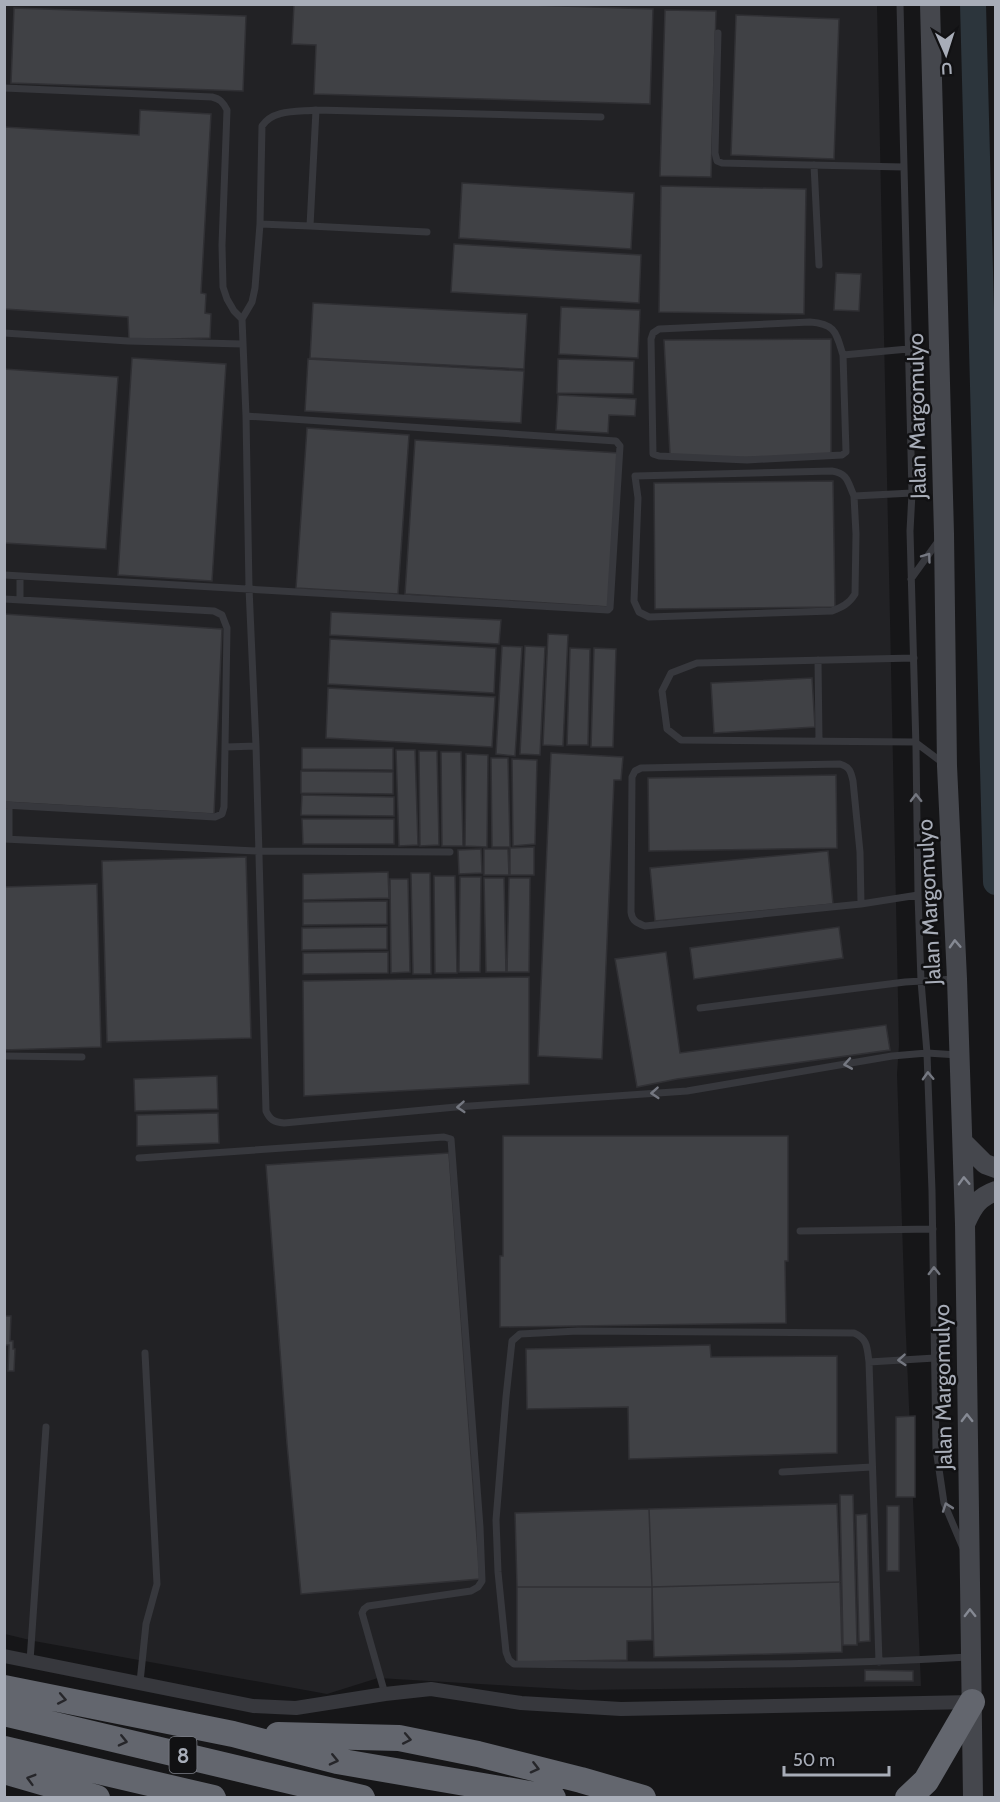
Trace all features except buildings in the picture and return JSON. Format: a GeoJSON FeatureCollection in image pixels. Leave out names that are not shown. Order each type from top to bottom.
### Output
{"type":"FeatureCollection","features":[{"type":"Feature","properties":{"kind":"highway"},"geometry":{"type":"LineString","coordinates":[[4,1688],[233,1734],[337,1761],[553,1797]]}},
{"type":"Feature","properties":{"kind":"highway"},"geometry":{"type":"LineString","coordinates":[[908,1797],[926,1782],[972,1702]]}},
{"type":"Feature","properties":{"kind":"highway","name":"8"},"geometry":{"type":"LineString","coordinates":[[4,1713],[362,1797]]}},
{"type":"Feature","properties":{"kind":"highway"},"geometry":{"type":"LineString","coordinates":[[233,1734],[399,1738],[478,1754],[644,1797]]}},
{"type":"Feature","properties":{"kind":"highway","name":"8"},"geometry":{"type":"LineString","coordinates":[[4,1749],[213,1797]]}},
{"type":"Feature","properties":{"kind":"highway"},"geometry":{"type":"LineString","coordinates":[[4,1771],[97,1797]]}},
{"type":"Feature","properties":{"kind":"main road","name":"Jalan Margomulyo"},"geometry":{"type":"LineString","coordinates":[[930,4],[944,534],[947,766],[968,1216],[969,1561],[973,1797]]}},
{"type":"Feature","properties":{"kind":"main road"},"geometry":{"type":"LineString","coordinates":[[966,1146],[985,1164],[996,1168]]}},
{"type":"Feature","properties":{"kind":"main road"},"geometry":{"type":"LineString","coordinates":[[968,1216],[984,1195],[996,1191]]}},
{"type":"Feature","properties":{"kind":"street"},"geometry":{"type":"LineString","coordinates":[[4,1656],[253,1706],[296,1708],[431,1689],[521,1703],[621,1708],[972,1702]]}},
{"type":"Feature","properties":{"kind":"lane"},"geometry":{"type":"LineString","coordinates":[[900,4],[912,493],[910,531],[918,895],[921,981],[927,1053],[933,1229],[936,1449],[944,1503],[969,1561]]}},
{"type":"Feature","properties":{"kind":"lane"},"geometry":{"type":"LineString","coordinates":[[718,33],[715,153],[717,161],[722,163],[904,167]]}},
{"type":"Feature","properties":{"kind":"lane"},"geometry":{"type":"LineString","coordinates":[[4,88],[219,98],[227,110],[222,245],[223,287],[234,311],[242,319]]}},
{"type":"Feature","properties":{"kind":"lane"},"geometry":{"type":"LineString","coordinates":[[310,226],[316,110]]}},
{"type":"Feature","properties":{"kind":"lane"},"geometry":{"type":"LineString","coordinates":[[601,117],[316,110],[278,114],[269,118],[262,126],[260,224],[252,302],[242,319],[242,344],[266,1111],[270,1119],[284,1124],[456,1107],[687,1091],[892,1056],[927,1053],[960,1055]]}},
{"type":"Feature","properties":{"kind":"lane"},"geometry":{"type":"LineString","coordinates":[[814,165],[819,265]]}},
{"type":"Feature","properties":{"kind":"lane"},"geometry":{"type":"LineString","coordinates":[[260,224],[427,232]]}},
{"type":"Feature","properties":{"kind":"lane"},"geometry":{"type":"LineString","coordinates":[[823,323],[836,332],[843,355],[846,452],[842,455],[747,460],[653,454],[651,339],[659,329],[823,323]]}},
{"type":"Feature","properties":{"kind":"lane"},"geometry":{"type":"LineString","coordinates":[[4,333],[128,341],[242,344]]}},
{"type":"Feature","properties":{"kind":"lane"},"geometry":{"type":"LineString","coordinates":[[843,355],[908,349]]}},
{"type":"Feature","properties":{"kind":"lane"},"geometry":{"type":"LineString","coordinates":[[4,575],[608,610],[610,607],[620,446],[616,441],[246,416]]}},
{"type":"Feature","properties":{"kind":"lane"},"geometry":{"type":"LineString","coordinates":[[832,471],[845,476],[854,496],[855,594],[842,607],[831,611],[649,617],[639,612],[634,601],[638,498],[635,476],[832,471]]}},
{"type":"Feature","properties":{"kind":"lane"},"geometry":{"type":"LineString","coordinates":[[854,496],[912,493]]}},
{"type":"Feature","properties":{"kind":"lane"},"geometry":{"type":"LineString","coordinates":[[911,579],[944,534]]}},
{"type":"Feature","properties":{"kind":"lane"},"geometry":{"type":"LineString","coordinates":[[20,576],[20,600]]}},
{"type":"Feature","properties":{"kind":"lane"},"geometry":{"type":"LineString","coordinates":[[4,599],[214,611],[222,615],[227,628],[226,747],[222,814],[215,817],[7,805],[7,839],[258,851],[450,852]]}},
{"type":"Feature","properties":{"kind":"lane"},"geometry":{"type":"LineString","coordinates":[[914,658],[697,663],[670,673],[662,691],[667,729],[681,741],[915,742],[947,766]]}},
{"type":"Feature","properties":{"kind":"lane"},"geometry":{"type":"LineString","coordinates":[[818,660],[819,740]]}},
{"type":"Feature","properties":{"kind":"lane"},"geometry":{"type":"LineString","coordinates":[[226,747],[256,746]]}},
{"type":"Feature","properties":{"kind":"lane"},"geometry":{"type":"LineString","coordinates":[[861,904],[860,852],[851,772],[847,766],[840,764],[641,768],[634,771],[632,777],[631,912],[632,918],[637,923],[645,926],[861,904],[918,895]]}},
{"type":"Feature","properties":{"kind":"lane"},"geometry":{"type":"LineString","coordinates":[[700,1008],[921,981],[957,979]]}},
{"type":"Feature","properties":{"kind":"lane"},"geometry":{"type":"LineString","coordinates":[[4,1056],[82,1057]]}},
{"type":"Feature","properties":{"kind":"lane"},"geometry":{"type":"LineString","coordinates":[[139,1158],[444,1137],[451,1139],[482,1581],[471,1591],[368,1606],[364,1609],[362,1613],[385,1694]]}},
{"type":"Feature","properties":{"kind":"lane"},"geometry":{"type":"LineString","coordinates":[[800,1231],[933,1229]]}},
{"type":"Feature","properties":{"kind":"lane"},"geometry":{"type":"LineString","coordinates":[[879,1662],[868,1362],[867,1345],[864,1339],[854,1333],[578,1331],[520,1334],[512,1341],[496,1520],[498,1572],[506,1652],[509,1660],[514,1664],[879,1662],[970,1656]]}},
{"type":"Feature","properties":{"kind":"lane"},"geometry":{"type":"LineString","coordinates":[[140,1682],[146,1624],[157,1584],[145,1353]]}},
{"type":"Feature","properties":{"kind":"lane"},"geometry":{"type":"LineString","coordinates":[[868,1362],[935,1358]]}},
{"type":"Feature","properties":{"kind":"lane"},"geometry":{"type":"LineString","coordinates":[[30,1661],[46,1427]]}},
{"type":"Feature","properties":{"kind":"lane"},"geometry":{"type":"LineString","coordinates":[[782,1472],[872,1467]]}},
{"type":"Feature","properties":{"kind":"shaded area"},"geometry":{"type":"Polygon","coordinates":[[[4,5],[877,5],[899,1045],[897,1074],[921,1686],[580,1690],[378,1678],[327,1694],[5,1634],[4,5]]]}},
{"type":"Feature","properties":{"kind":"waterway"},"geometry":{"type":"LineString","coordinates":[[973,4],[996,882]]}}]}
